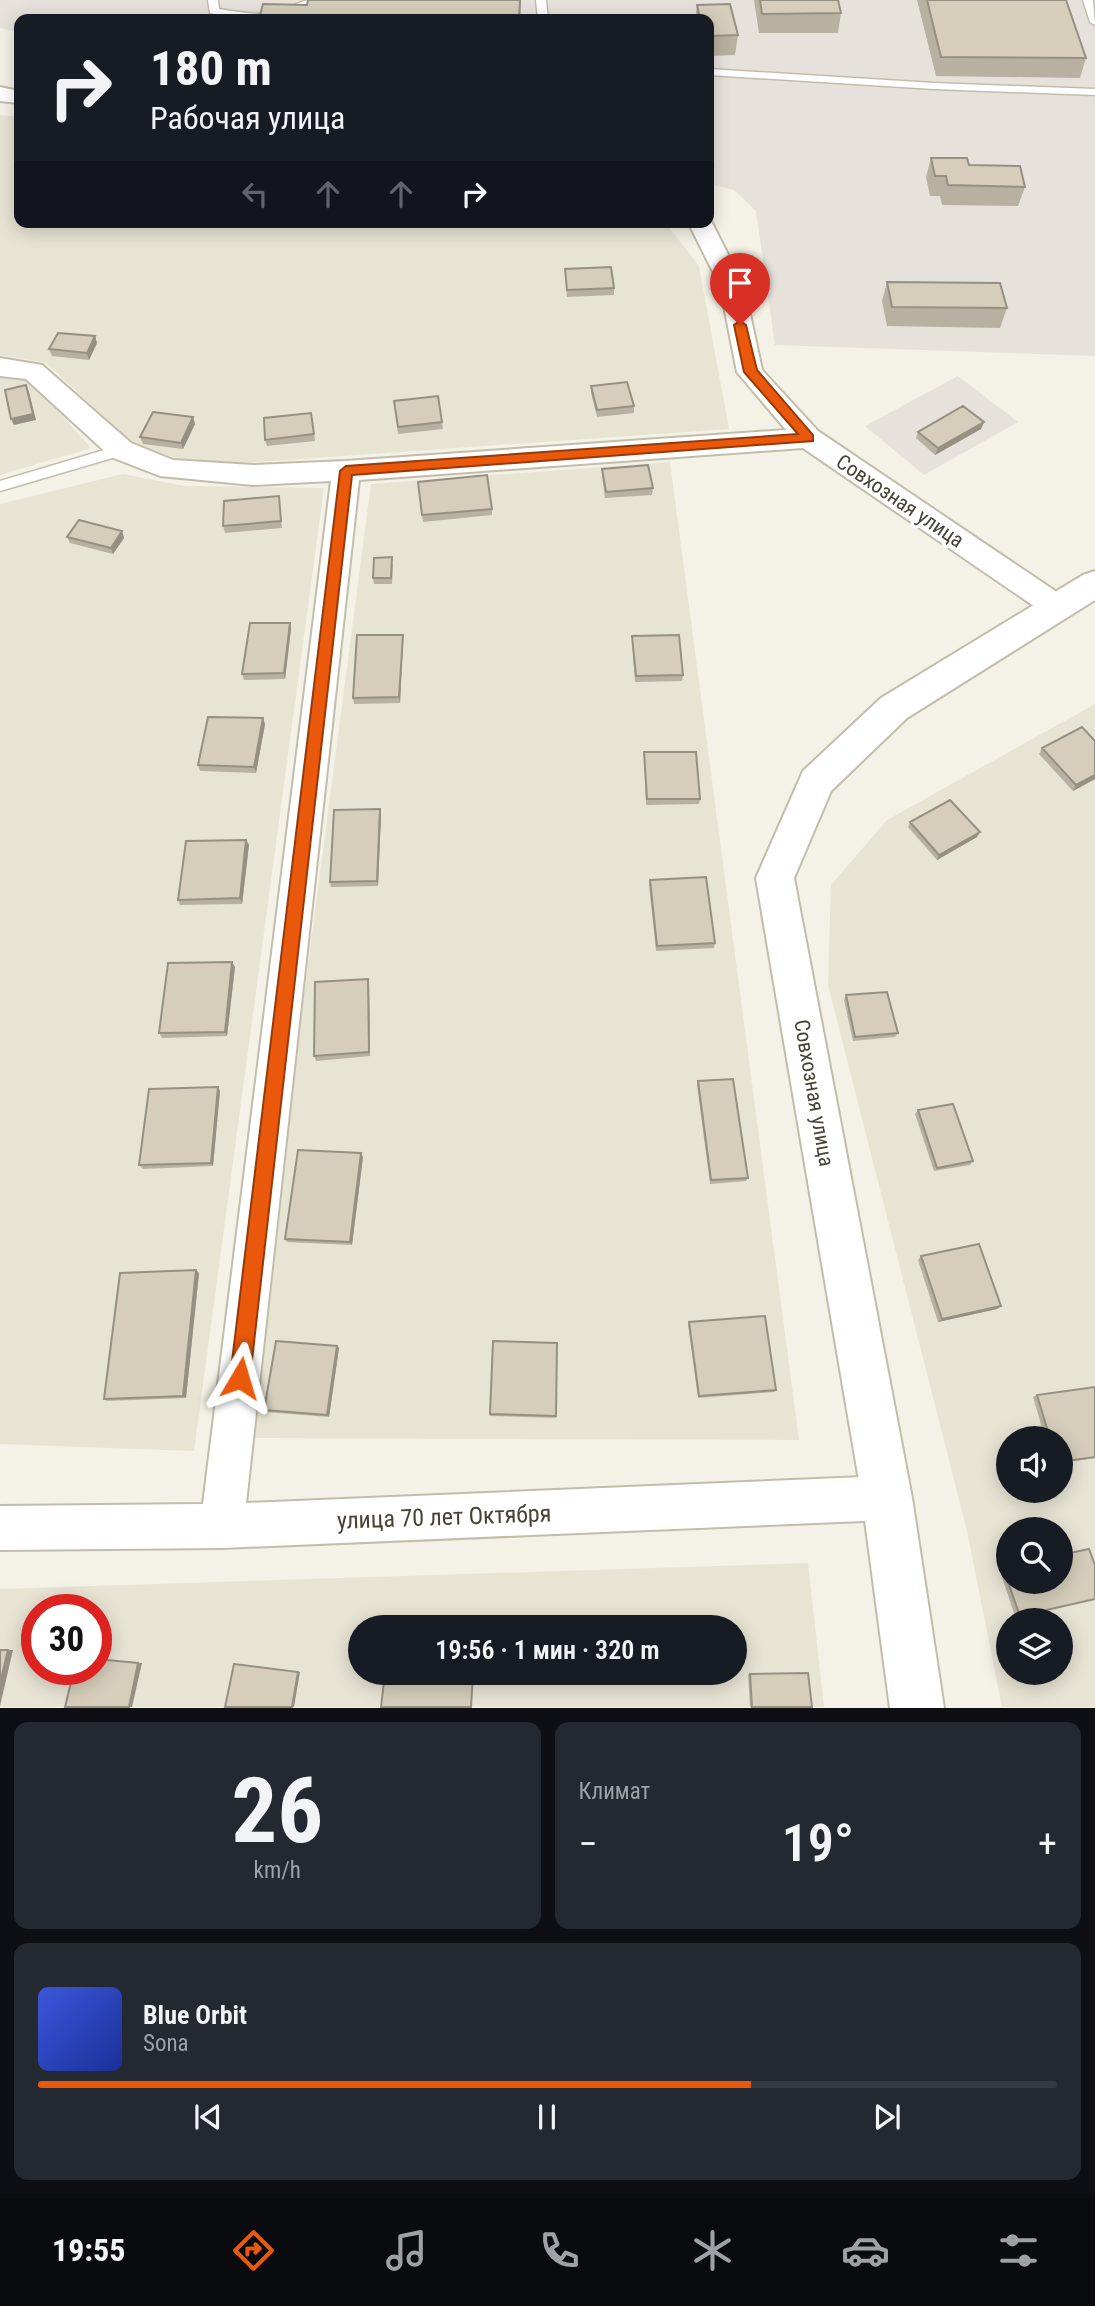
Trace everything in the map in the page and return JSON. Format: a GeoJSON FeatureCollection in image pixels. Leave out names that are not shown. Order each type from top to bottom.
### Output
{"type":"FeatureCollection","features":[{"type":"Feature","properties":{"kind":"street","name":"Совхозная улица"},"geometry":{"type":"LineString","coordinates":[[703,228],[732,286],[751,372],[808,438],[1057,607]]}},
{"type":"Feature","properties":{"kind":"street"},"geometry":{"type":"LineString","coordinates":[[0,367],[33,371],[64,396],[121,450],[170,469],[253,475],[346,471],[808,438]]}},
{"type":"Feature","properties":{"kind":"street"},"geometry":{"type":"LineString","coordinates":[[222,1526],[346,471]]}},
{"type":"Feature","properties":{"kind":"street","name":"Совхозная улица"},"geometry":{"type":"LineString","coordinates":[[917,1707],[887,1498],[775,878],[816,782],[894,708],[1095,584]]}},
{"type":"Feature","properties":{"kind":"street","name":"улица 70 лет Октября"},"geometry":{"type":"LineString","coordinates":[[0,1528],[222,1526],[887,1498]]}},
{"type":"Feature","properties":{"kind":"lane"},"geometry":{"type":"LineString","coordinates":[[213,0],[214,11],[230,14]]}},
{"type":"Feature","properties":{"kind":"lane"},"geometry":{"type":"LineString","coordinates":[[275,14],[298,10],[307,0]]}},
{"type":"Feature","properties":{"kind":"lane"},"geometry":{"type":"LineString","coordinates":[[1088,0],[1095,22]]}},
{"type":"Feature","properties":{"kind":"lane"},"geometry":{"type":"LineString","coordinates":[[714,72],[934,86],[1095,92]]}},
{"type":"Feature","properties":{"kind":"lane"},"geometry":{"type":"LineString","coordinates":[[0,486],[121,450]]}},
{"type":"Feature","properties":{"kind":"shaded area"},"geometry":{"type":"Polygon","coordinates":[[[0,0],[1095,0],[1095,356],[775,345],[756,211],[734,190],[714,185],[714,14],[14,14],[14,31],[0,28],[0,0]]]}},
{"type":"Feature","properties":{"kind":"shaded area"},"geometry":{"type":"Polygon","coordinates":[[[0,115],[14,116],[14,228],[670,228],[699,266],[729,429],[244,463],[170,458],[132,443],[46,363],[0,355],[0,115]]]}},
{"type":"Feature","properties":{"kind":"shaded area"},"geometry":{"type":"Polygon","coordinates":[[[958,376],[1018,422],[924,475],[865,426],[958,376]]]}},
{"type":"Feature","properties":{"kind":"shaded area"},"geometry":{"type":"Polygon","coordinates":[[[0,377],[31,381],[91,448],[0,475],[0,377]]]}},
{"type":"Feature","properties":{"kind":"shaded area"},"geometry":{"type":"Polygon","coordinates":[[[670,462],[799,1440],[246,1438],[371,484],[670,462]]]}},
{"type":"Feature","properties":{"kind":"shaded area"},"geometry":{"type":"Polygon","coordinates":[[[123,474],[185,486],[324,488],[194,1451],[0,1444],[0,504],[123,474]]]}},
{"type":"Feature","properties":{"kind":"shaded area"},"geometry":{"type":"Polygon","coordinates":[[[1095,704],[1095,1707],[1002,1707],[998,1685],[1073,1685],[1073,1608],[996,1608],[996,1677],[967,1531],[828,985],[831,885],[887,820],[1095,704]]]}},
{"type":"Feature","properties":{"kind":"shaded area"},"geometry":{"type":"Polygon","coordinates":[[[808,1563],[824,1707],[0,1707],[0,1589],[808,1563]]]}},
{"type":"Feature","properties":{"kind":"building"},"geometry":{"type":"Polygon","coordinates":[[[308,0],[520,0],[519,14],[260,14],[263,4],[307,5],[308,0]]]}},
{"type":"Feature","properties":{"kind":"building"},"geometry":{"type":"Polygon","coordinates":[[[760,0],[838,0],[841,13],[762,14],[760,0]]]}},
{"type":"Feature","properties":{"kind":"building"},"geometry":{"type":"Polygon","coordinates":[[[927,0],[1066,0],[1086,58],[941,57],[927,0]]]}},
{"type":"Feature","properties":{"kind":"building"},"geometry":{"type":"Polygon","coordinates":[[[730,4],[738,35],[714,36],[714,14],[699,14],[697,5],[730,4]]]}},
{"type":"Feature","properties":{"kind":"building"},"geometry":{"type":"Polygon","coordinates":[[[931,158],[967,158],[969,165],[1020,166],[1025,187],[948,185],[946,176],[935,176],[931,158]]]}},
{"type":"Feature","properties":{"kind":"building"},"geometry":{"type":"Polygon","coordinates":[[[611,267],[614,288],[567,290],[565,269],[611,267]]]}},
{"type":"Feature","properties":{"kind":"building"},"geometry":{"type":"Polygon","coordinates":[[[887,282],[1000,283],[1007,308],[892,307],[887,282]]]}},
{"type":"Feature","properties":{"kind":"building"},"geometry":{"type":"Polygon","coordinates":[[[58,333],[95,336],[87,353],[49,349],[58,333]]]}},
{"type":"Feature","properties":{"kind":"building"},"geometry":{"type":"Polygon","coordinates":[[[627,382],[634,406],[597,410],[591,386],[627,382]]]}},
{"type":"Feature","properties":{"kind":"building"},"geometry":{"type":"Polygon","coordinates":[[[26,385],[33,414],[11,419],[5,390],[26,385]]]}},
{"type":"Feature","properties":{"kind":"building"},"geometry":{"type":"Polygon","coordinates":[[[438,396],[442,422],[398,427],[394,401],[438,396]]]}},
{"type":"Feature","properties":{"kind":"building"},"geometry":{"type":"Polygon","coordinates":[[[963,406],[984,422],[938,448],[918,432],[963,406]]]}},
{"type":"Feature","properties":{"kind":"building"},"geometry":{"type":"Polygon","coordinates":[[[153,412],[193,417],[181,443],[140,437],[153,412]]]}},
{"type":"Feature","properties":{"kind":"building"},"geometry":{"type":"Polygon","coordinates":[[[311,413],[314,434],[265,440],[264,418],[311,413]]]}},
{"type":"Feature","properties":{"kind":"building"},"geometry":{"type":"Polygon","coordinates":[[[648,465],[653,488],[606,492],[602,469],[648,465]]]}},
{"type":"Feature","properties":{"kind":"building"},"geometry":{"type":"Polygon","coordinates":[[[487,475],[492,509],[422,515],[418,482],[487,475]]]}},
{"type":"Feature","properties":{"kind":"building"},"geometry":{"type":"Polygon","coordinates":[[[279,496],[281,521],[223,526],[224,501],[279,496]]]}},
{"type":"Feature","properties":{"kind":"building"},"geometry":{"type":"Polygon","coordinates":[[[79,520],[122,531],[111,548],[67,537],[79,520]]]}},
{"type":"Feature","properties":{"kind":"building"},"geometry":{"type":"Polygon","coordinates":[[[392,557],[391,578],[373,578],[374,558],[392,557]]]}},
{"type":"Feature","properties":{"kind":"building"},"geometry":{"type":"Polygon","coordinates":[[[250,623],[290,623],[284,673],[242,674],[250,623]]]}},
{"type":"Feature","properties":{"kind":"building"},"geometry":{"type":"Polygon","coordinates":[[[357,635],[403,635],[399,697],[353,698],[357,635]]]}},
{"type":"Feature","properties":{"kind":"building"},"geometry":{"type":"Polygon","coordinates":[[[679,635],[683,675],[636,676],[632,636],[679,635]]]}},
{"type":"Feature","properties":{"kind":"building"},"geometry":{"type":"Polygon","coordinates":[[[208,717],[263,718],[254,767],[198,765],[208,717]]]}},
{"type":"Feature","properties":{"kind":"building"},"geometry":{"type":"Polygon","coordinates":[[[1082,727],[1095,741],[1095,775],[1076,785],[1042,748],[1082,727]]]}},
{"type":"Feature","properties":{"kind":"building"},"geometry":{"type":"Polygon","coordinates":[[[644,752],[696,752],[700,799],[647,799],[644,752]]]}},
{"type":"Feature","properties":{"kind":"building"},"geometry":{"type":"Polygon","coordinates":[[[950,800],[980,832],[939,855],[910,822],[950,800]]]}},
{"type":"Feature","properties":{"kind":"building"},"geometry":{"type":"Polygon","coordinates":[[[380,809],[377,881],[330,882],[334,810],[380,809]]]}},
{"type":"Feature","properties":{"kind":"building"},"geometry":{"type":"Polygon","coordinates":[[[246,840],[240,898],[178,900],[186,841],[246,840]]]}},
{"type":"Feature","properties":{"kind":"building"},"geometry":{"type":"Polygon","coordinates":[[[706,877],[715,943],[657,946],[650,880],[706,877]]]}},
{"type":"Feature","properties":{"kind":"building"},"geometry":{"type":"Polygon","coordinates":[[[232,962],[225,1032],[159,1033],[168,963],[232,962]]]}},
{"type":"Feature","properties":{"kind":"building"},"geometry":{"type":"Polygon","coordinates":[[[368,979],[369,1052],[314,1056],[315,982],[368,979]]]}},
{"type":"Feature","properties":{"kind":"building"},"geometry":{"type":"Polygon","coordinates":[[[887,992],[898,1033],[855,1037],[846,995],[887,992]]]}},
{"type":"Feature","properties":{"kind":"building"},"geometry":{"type":"Polygon","coordinates":[[[733,1079],[748,1178],[711,1180],[698,1081],[733,1079]]]}},
{"type":"Feature","properties":{"kind":"building"},"geometry":{"type":"Polygon","coordinates":[[[218,1087],[211,1163],[139,1165],[149,1089],[218,1087]]]}},
{"type":"Feature","properties":{"kind":"building"},"geometry":{"type":"Polygon","coordinates":[[[953,1104],[973,1161],[937,1168],[918,1110],[953,1104]]]}},
{"type":"Feature","properties":{"kind":"building"},"geometry":{"type":"Polygon","coordinates":[[[298,1150],[361,1153],[350,1242],[285,1239],[298,1150]]]}},
{"type":"Feature","properties":{"kind":"building"},"geometry":{"type":"Polygon","coordinates":[[[979,1244],[1001,1306],[942,1319],[921,1256],[979,1244]]]}},
{"type":"Feature","properties":{"kind":"building"},"geometry":{"type":"Polygon","coordinates":[[[196,1270],[183,1396],[104,1399],[120,1273],[196,1270]]]}},
{"type":"Feature","properties":{"kind":"building"},"geometry":{"type":"Polygon","coordinates":[[[765,1316],[776,1390],[699,1396],[689,1322],[765,1316]]]}},
{"type":"Feature","properties":{"kind":"building"},"geometry":{"type":"Polygon","coordinates":[[[276,1341],[337,1346],[327,1415],[264,1410],[276,1341]]]}},
{"type":"Feature","properties":{"kind":"building"},"geometry":{"type":"Polygon","coordinates":[[[493,1341],[557,1343],[556,1416],[490,1414],[493,1341]]]}},
{"type":"Feature","properties":{"kind":"building"},"geometry":{"type":"Polygon","coordinates":[[[1095,1387],[1095,1457],[1073,1460],[1073,1426],[1046,1426],[1037,1395],[1095,1387]]]}},
{"type":"Feature","properties":{"kind":"building"},"geometry":{"type":"Polygon","coordinates":[[[1089,1549],[1095,1565],[1095,1599],[1055,1608],[1017,1608],[1012,1594],[1073,1594],[1073,1552],[1089,1549]]]}},
{"type":"Feature","properties":{"kind":"building"},"geometry":{"type":"Polygon","coordinates":[[[0,1650],[8,1650],[0,1683],[0,1650]]]}},
{"type":"Feature","properties":{"kind":"building"},"geometry":{"type":"Polygon","coordinates":[[[112,1661],[138,1663],[129,1707],[65,1707],[70,1685],[112,1685],[112,1661]]]}},
{"type":"Feature","properties":{"kind":"building"},"geometry":{"type":"Polygon","coordinates":[[[234,1664],[298,1672],[292,1707],[225,1707],[234,1664]]]}},
{"type":"Feature","properties":{"kind":"building"},"geometry":{"type":"Polygon","coordinates":[[[808,1673],[812,1707],[752,1707],[750,1674],[808,1673]]]}},
{"type":"Feature","properties":{"kind":"building"},"geometry":{"type":"Polygon","coordinates":[[[384,1685],[472,1685],[471,1707],[381,1707],[384,1685]]]}},
{"type":"Feature","properties":{"kind":"route"},"geometry":{"type":"LineString","coordinates":[[240,1378],[346,471],[808,438],[751,372],[740,325]]}}]}
